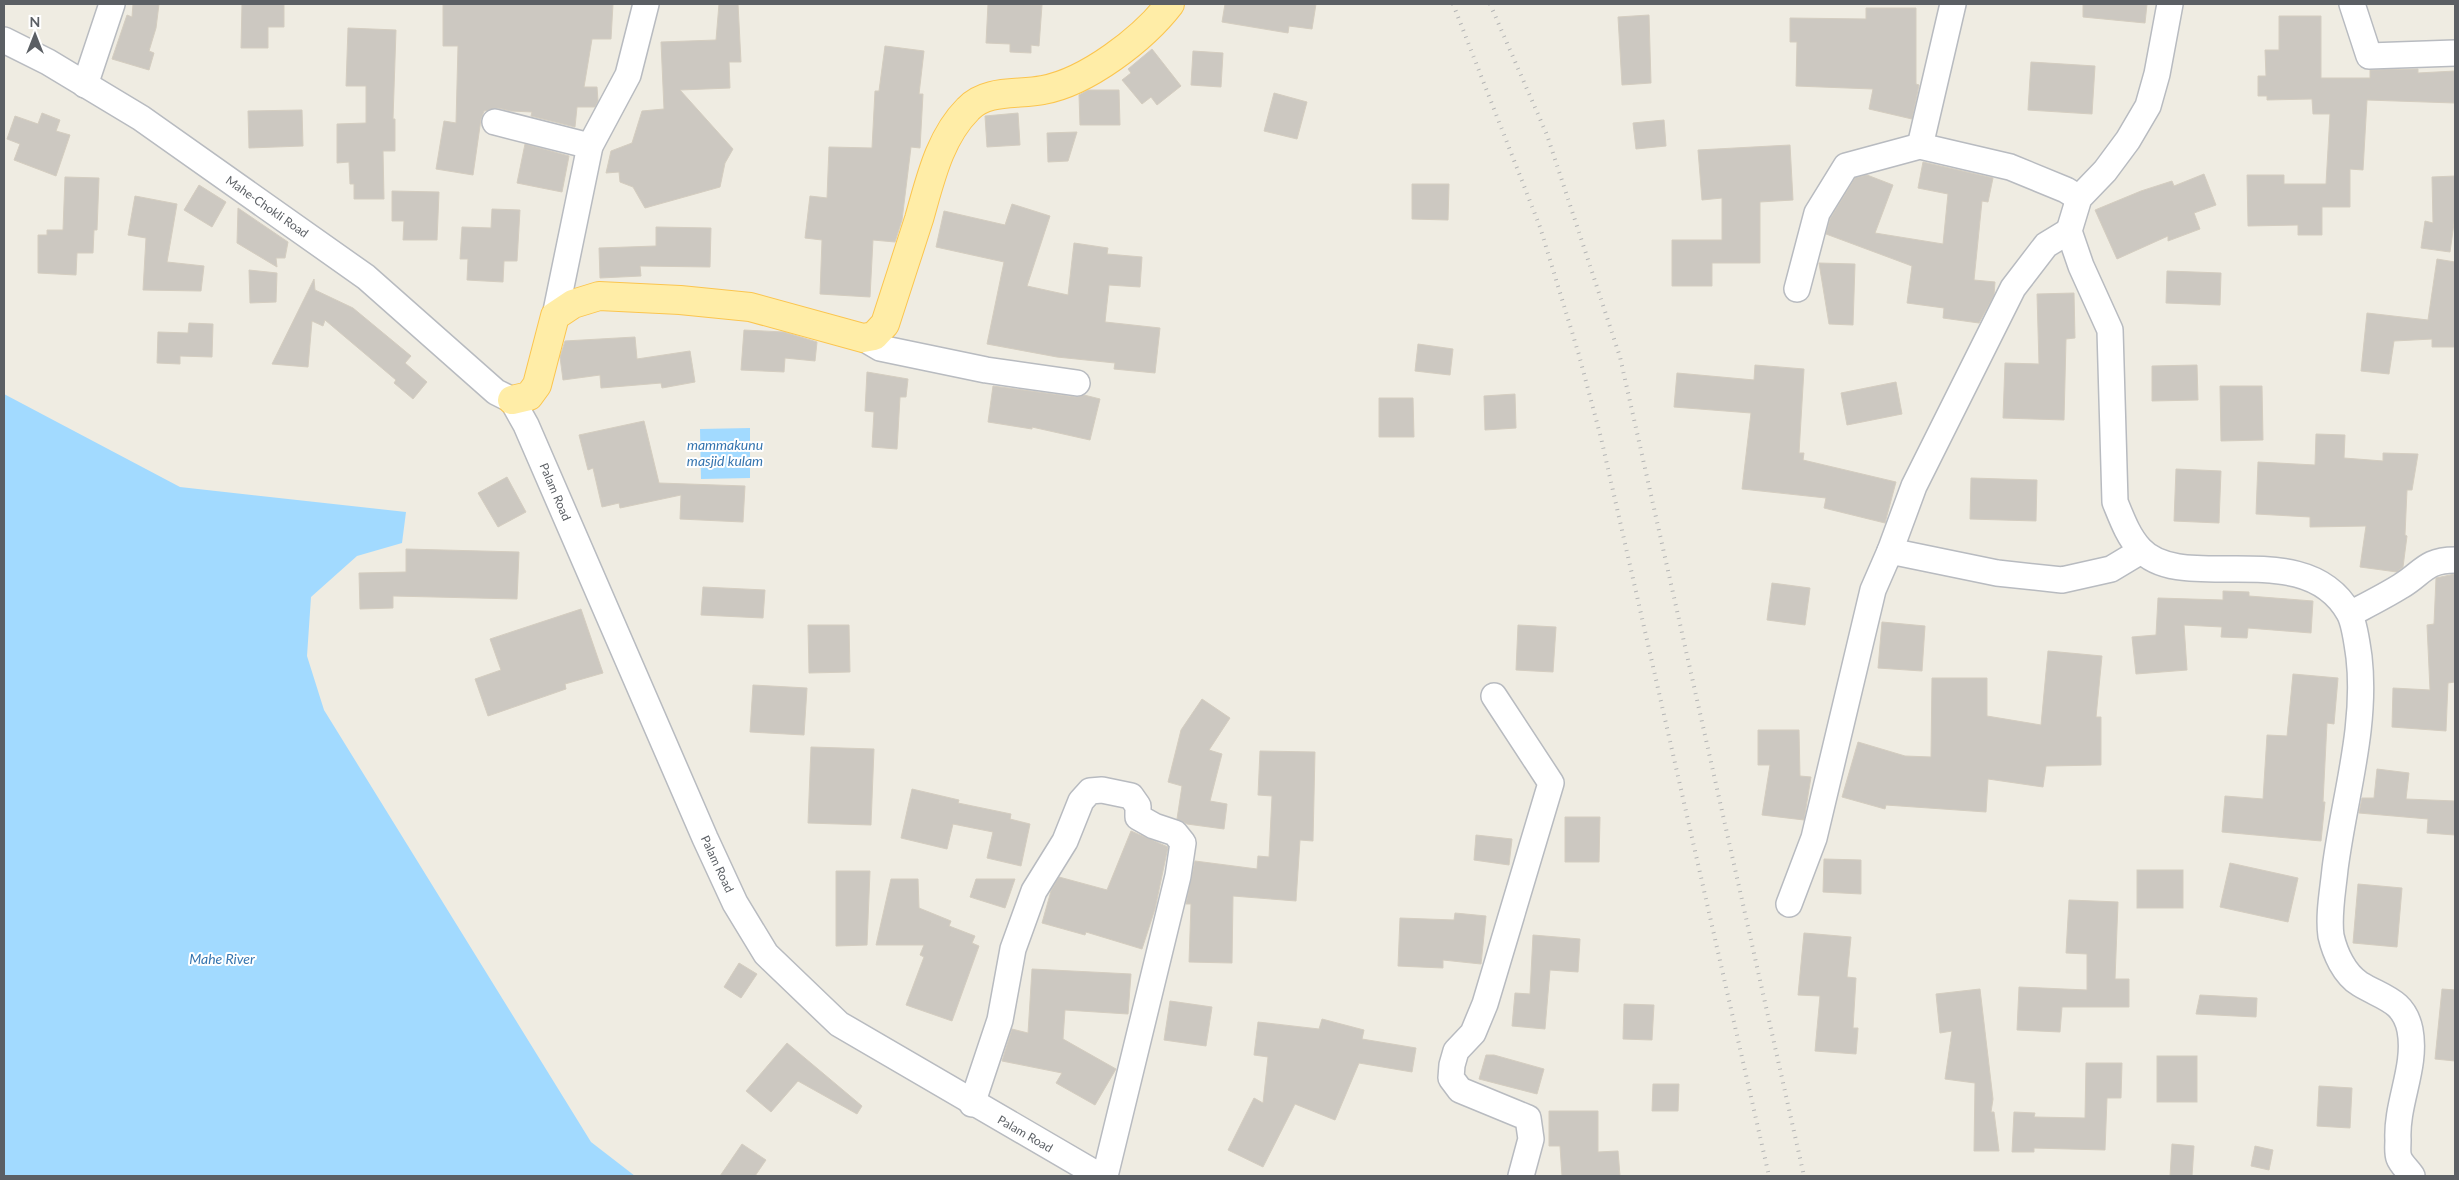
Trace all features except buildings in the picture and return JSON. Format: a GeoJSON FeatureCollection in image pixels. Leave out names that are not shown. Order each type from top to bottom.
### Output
{"type":"FeatureCollection","features":[{"type":"Feature","properties":{"kind":"main road"},"geometry":{"type":"LineString","coordinates":[[512,400],[529,396],[537,385],[555,316],[573,304],[599,296],[680,300],[750,307],[863,338],[874,336],[886,324],[938,156],[954,126],[968,108],[985,97],[1044,90],[1070,82],[1131,45],[1170,4]]}},
{"type":"Feature","properties":{"kind":"street"},"geometry":{"type":"LineString","coordinates":[[85,85],[112,4]]}},
{"type":"Feature","properties":{"kind":"street"},"geometry":{"type":"LineString","coordinates":[[555,316],[590,146],[628,75],[646,4]]}},
{"type":"Feature","properties":{"kind":"street"},"geometry":{"type":"LineString","coordinates":[[1920,146],[1953,4]]}},
{"type":"Feature","properties":{"kind":"street"},"geometry":{"type":"LineString","coordinates":[[2170,4],[2158,74],[2148,106],[2128,140],[2105,171],[2079,198],[2069,231],[2081,266],[2110,330],[2115,502],[2126,528],[2141,551],[2166,564],[2190,568],[2252,568],[2296,574],[2321,584],[2350,614],[2357,646],[2362,687],[2352,778],[2336,860],[2331,934],[2338,959],[2358,983],[2383,995],[2404,1010],[2410,1031],[2411,1056],[2400,1102],[2397,1129],[2399,1158],[2412,1176]]}},
{"type":"Feature","properties":{"kind":"street"},"geometry":{"type":"LineString","coordinates":[[2352,4],[2369,56],[2455,53]]}},
{"type":"Feature","properties":{"kind":"street","name":"Mahe-Chokli Road"},"geometry":{"type":"LineString","coordinates":[[4,40],[142,118],[366,277],[496,392],[512,400]]}},
{"type":"Feature","properties":{"kind":"street"},"geometry":{"type":"LineString","coordinates":[[495,122],[590,146]]}},
{"type":"Feature","properties":{"kind":"street"},"geometry":{"type":"LineString","coordinates":[[1797,288],[1818,213],[1846,166],[1920,146],[2010,167],[2066,190],[2079,198]]}},
{"type":"Feature","properties":{"kind":"street"},"geometry":{"type":"LineString","coordinates":[[1789,904],[1814,838],[1871,599],[1914,486],[2013,288],[2046,245],[2069,231]]}},
{"type":"Feature","properties":{"kind":"street"},"geometry":{"type":"LineString","coordinates":[[863,338],[880,348],[986,370],[1076,383]]}},
{"type":"Feature","properties":{"kind":"street","name":"Palam Road"},"geometry":{"type":"LineString","coordinates":[[512,400],[526,425],[705,838],[735,903],[766,954],[840,1024],[972,1104],[1100,1176]]}},
{"type":"Feature","properties":{"kind":"street"},"geometry":{"type":"LineString","coordinates":[[1890,551],[1997,573],[2062,580],[2111,570],[2141,551]]}},
{"type":"Feature","properties":{"kind":"street"},"geometry":{"type":"LineString","coordinates":[[2350,614],[2407,583],[2420,569],[2441,560],[2455,560]]}},
{"type":"Feature","properties":{"kind":"street"},"geometry":{"type":"LineString","coordinates":[[1494,696],[1550,783],[1485,1004],[1473,1033],[1456,1051],[1451,1078],[1460,1090],[1528,1118],[1531,1140],[1521,1176]]}},
{"type":"Feature","properties":{"kind":"street"},"geometry":{"type":"LineString","coordinates":[[972,1104],[1000,1020],[1013,949],[1034,891],[1065,842],[1081,801],[1090,790],[1102,790],[1131,796],[1138,806],[1138,817],[1154,826],[1175,832],[1183,843],[1178,876],[1105,1176]]}},
{"type":"Feature","properties":{"kind":"water","name":"Mahe River"},"geometry":{"type":"Polygon","coordinates":[[[4,394],[180,487],[406,512],[402,543],[357,556],[311,597],[307,656],[324,710],[591,1142],[635,1176],[4,1176],[4,394]]]}},
{"type":"Feature","properties":{"kind":"water","name":"mammakunu masjid kulam"},"geometry":{"type":"Polygon","coordinates":[[[750,428],[750,478],[701,479],[700,429],[750,428]]]}},
{"type":"Feature","properties":{"kind":"railway"},"geometry":{"type":"LineString","coordinates":[[1453,4],[1540,227],[1579,355],[1601,438],[1769,1176]]}},
{"type":"Feature","properties":{"kind":"railway"},"geometry":{"type":"LineString","coordinates":[[1490,4],[1547,135],[1620,357],[1804,1176]]}}]}
